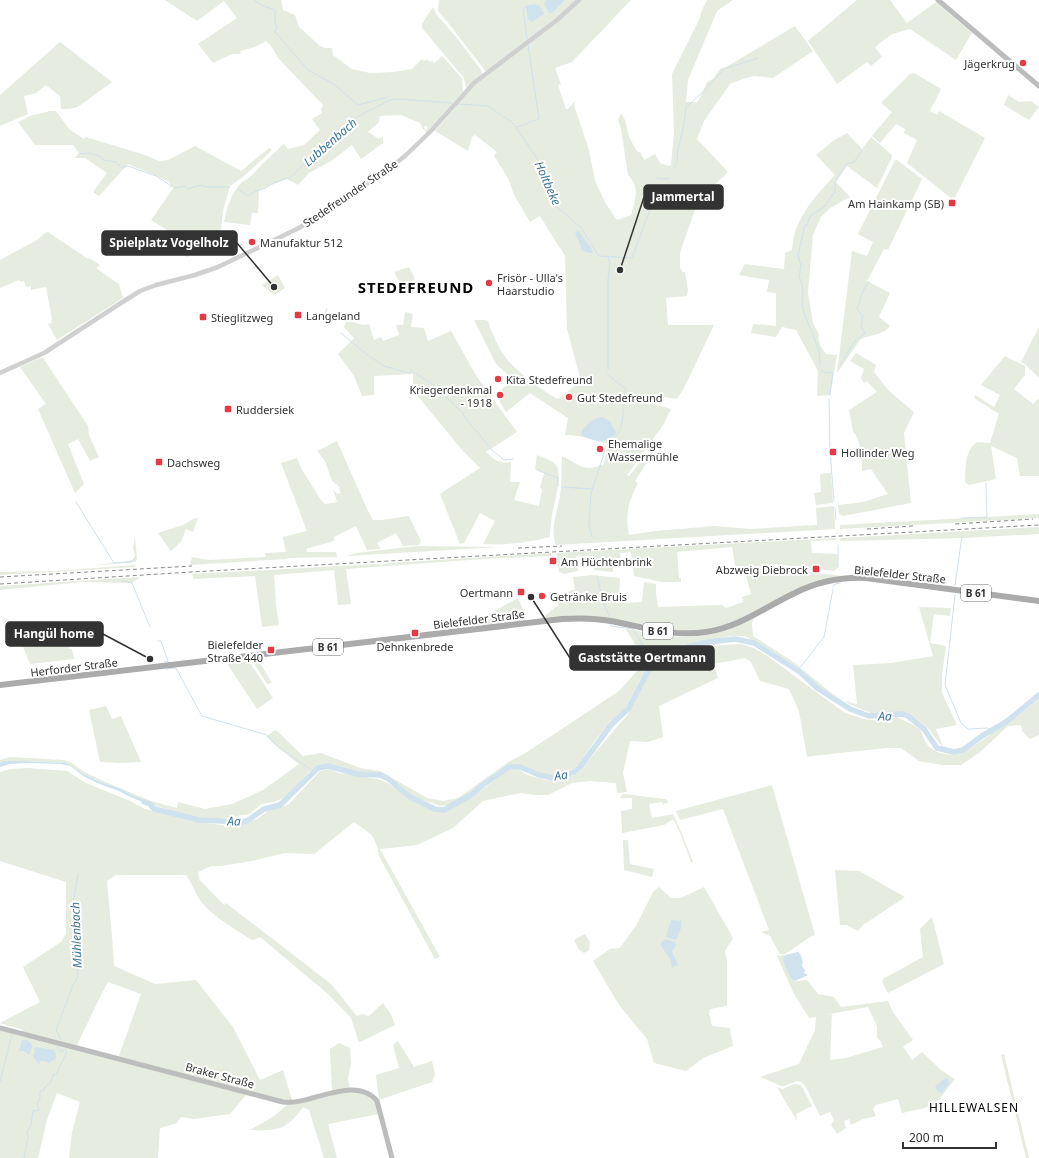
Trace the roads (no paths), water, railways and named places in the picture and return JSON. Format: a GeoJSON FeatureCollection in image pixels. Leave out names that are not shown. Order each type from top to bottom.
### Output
{"type":"FeatureCollection","features":[{"type":"Feature","properties":{"kind":"main road"},"geometry":{"type":"LineString","coordinates":[[938,0],[1039,86]]}},
{"type":"Feature","properties":{"kind":"main road","name":"Bielefelder Straße"},"geometry":{"type":"LineString","coordinates":[[173,665],[573,618],[593,618],[663,632],[684,634],[706,632],[725,628],[738,623],[808,587],[824,582],[850,578],[873,579],[1039,601]]}},
{"type":"Feature","properties":{"kind":"main road","name":"Herforder Straße"},"geometry":{"type":"LineString","coordinates":[[0,685],[173,665]]}},
{"type":"Feature","properties":{"kind":"main road","name":"Braker Straße"},"geometry":{"type":"LineString","coordinates":[[0,1028],[283,1102],[294,1102],[341,1091],[365,1092],[375,1097],[380,1106],[392,1158]]}},
{"type":"Feature","properties":{"kind":"street","name":"Stedefreunder Straße"},"geometry":{"type":"LineString","coordinates":[[0,373],[42,354],[140,291],[218,267],[299,228],[318,216],[386,171],[405,156],[432,130],[474,83],[557,20],[579,0]]}},
{"type":"Feature","properties":{"kind":"water"},"geometry":{"type":"Polygon","coordinates":[[[547,0],[565,0],[552,13],[549,13],[544,3],[547,0]]]}},
{"type":"Feature","properties":{"kind":"water"},"geometry":{"type":"Polygon","coordinates":[[[533,4],[539,5],[544,14],[532,22],[528,19],[526,7],[533,4]]]}},
{"type":"Feature","properties":{"kind":"water"},"geometry":{"type":"Polygon","coordinates":[[[578,230],[593,253],[588,253],[582,250],[575,234],[578,230]]]}},
{"type":"Feature","properties":{"kind":"water"},"geometry":{"type":"Polygon","coordinates":[[[602,417],[610,421],[616,433],[615,436],[601,441],[592,440],[581,435],[587,425],[595,419],[602,417]]]}},
{"type":"Feature","properties":{"kind":"water"},"geometry":{"type":"Polygon","coordinates":[[[4,761],[66,763],[103,783],[122,789],[151,803],[150,805],[102,785],[85,777],[70,766],[61,764],[27,763],[10,764],[0,767],[0,763],[4,761]]]}},
{"type":"Feature","properties":{"kind":"water"},"geometry":{"type":"Polygon","coordinates":[[[671,920],[681,921],[681,928],[676,940],[666,937],[671,920]]]}},
{"type":"Feature","properties":{"kind":"water"},"geometry":{"type":"Polygon","coordinates":[[[665,939],[675,942],[676,945],[672,952],[678,965],[672,968],[671,961],[660,944],[665,939]]]}},
{"type":"Feature","properties":{"kind":"water"},"geometry":{"type":"Polygon","coordinates":[[[798,952],[802,958],[802,966],[805,970],[804,973],[808,975],[795,981],[788,974],[783,958],[785,955],[798,952]]]}},
{"type":"Feature","properties":{"kind":"water"},"geometry":{"type":"Polygon","coordinates":[[[22,1040],[27,1040],[31,1043],[32,1047],[29,1055],[24,1051],[19,1051],[22,1040]]]}},
{"type":"Feature","properties":{"kind":"water"},"geometry":{"type":"Polygon","coordinates":[[[36,1047],[54,1050],[56,1058],[49,1063],[40,1061],[39,1064],[33,1057],[35,1051],[34,1049],[36,1047]]]}},
{"type":"Feature","properties":{"kind":"water"},"geometry":{"type":"Polygon","coordinates":[[[945,1078],[948,1078],[949,1083],[942,1093],[935,1087],[945,1078]]]}},
{"type":"Feature","properties":{"kind":"waterway"},"geometry":{"type":"LineString","coordinates":[[254,0],[261,5],[275,10],[275,21],[277,27],[275,32],[308,70],[335,85],[358,105],[388,97]]}},
{"type":"Feature","properties":{"kind":"waterway","name":"Holtbeke"},"geometry":{"type":"LineString","coordinates":[[527,39],[523,9],[529,5]]}},
{"type":"Feature","properties":{"kind":"waterway","name":"Holtbeke"},"geometry":{"type":"LineString","coordinates":[[517,127],[539,119],[528,45]]}},
{"type":"Feature","properties":{"kind":"waterway"},"geometry":{"type":"LineString","coordinates":[[674,168],[677,162],[686,107],[703,92],[724,69],[758,58]]}},
{"type":"Feature","properties":{"kind":"waterway","name":"Lubbenbach"},"geometry":{"type":"LineString","coordinates":[[238,189],[248,196],[256,191],[266,188],[273,183],[291,177],[313,155],[357,117],[390,100],[399,99],[452,103]]}},
{"type":"Feature","properties":{"kind":"waterway","name":"Holtbeke"},"geometry":{"type":"LineString","coordinates":[[459,104],[488,106],[513,123],[538,160],[555,206],[580,226],[599,256],[632,258],[651,207],[656,184]]}},
{"type":"Feature","properties":{"kind":"waterway"},"geometry":{"type":"LineString","coordinates":[[820,365],[819,350],[804,313],[802,303],[803,288],[799,276],[801,266],[798,255],[805,225],[807,225],[810,216],[824,207],[835,192],[835,182],[846,164],[854,162],[862,150]]}},
{"type":"Feature","properties":{"kind":"waterway","name":"Lubbenbach"},"geometry":{"type":"LineString","coordinates":[[79,154],[88,153],[100,156],[104,160],[116,162],[122,168],[128,166],[156,176],[175,188],[185,186],[188,189],[200,185],[206,187],[230,187]]}},
{"type":"Feature","properties":{"kind":"waterway"},"geometry":{"type":"LineString","coordinates":[[656,178],[669,178]]}},
{"type":"Feature","properties":{"kind":"waterway","name":"Holtbeke"},"geometry":{"type":"LineString","coordinates":[[608,257],[610,264],[608,280],[608,369]]}},
{"type":"Feature","properties":{"kind":"waterway"},"geometry":{"type":"LineString","coordinates":[[840,365],[855,341],[865,333],[861,327],[863,316],[857,309],[863,291],[869,281]]}},
{"type":"Feature","properties":{"kind":"waterway"},"geometry":{"type":"LineString","coordinates":[[323,318],[327,309]]}},
{"type":"Feature","properties":{"kind":"waterway"},"geometry":{"type":"LineString","coordinates":[[341,333],[366,354],[384,366],[408,373],[410,372]]}},
{"type":"Feature","properties":{"kind":"waterway"},"geometry":{"type":"LineString","coordinates":[[411,370],[433,385],[464,414],[463,415],[492,450],[504,460],[513,459]]}},
{"type":"Feature","properties":{"kind":"waterway"},"geometry":{"type":"LineString","coordinates":[[821,370],[823,372],[833,373],[830,395]]}},
{"type":"Feature","properties":{"kind":"waterway","name":"Holtbeke"},"geometry":{"type":"LineString","coordinates":[[608,375],[626,389],[622,422],[618,434],[614,438]]}},
{"type":"Feature","properties":{"kind":"waterway"},"geometry":{"type":"LineString","coordinates":[[829,399],[830,450],[834,501]]}},
{"type":"Feature","properties":{"kind":"waterway","name":"Holtbeke"},"geometry":{"type":"LineString","coordinates":[[592,537],[589,526],[591,493],[605,447]]}},
{"type":"Feature","properties":{"kind":"waterway"},"geometry":{"type":"LineString","coordinates":[[537,470],[558,478],[558,486]]}},
{"type":"Feature","properties":{"kind":"waterway"},"geometry":{"type":"LineString","coordinates":[[961,518],[987,517],[986,483]]}},
{"type":"Feature","properties":{"kind":"waterway"},"geometry":{"type":"LineString","coordinates":[[562,487],[592,489]]}},
{"type":"Feature","properties":{"kind":"waterway"},"geometry":{"type":"LineString","coordinates":[[76,502],[114,563],[131,562],[135,558]]}},
{"type":"Feature","properties":{"kind":"waterway"},"geometry":{"type":"LineString","coordinates":[[835,508],[836,520]]}},
{"type":"Feature","properties":{"kind":"waterway"},"geometry":{"type":"LineString","coordinates":[[955,585],[962,536]]}},
{"type":"Feature","properties":{"kind":"waterway"},"geometry":{"type":"LineString","coordinates":[[838,545],[838,567]]}},
{"type":"Feature","properties":{"kind":"waterway","name":"Holtbeke"},"geometry":{"type":"LineString","coordinates":[[594,555],[597,568]]}},
{"type":"Feature","properties":{"kind":"waterway","name":"Holtbeke"},"geometry":{"type":"LineString","coordinates":[[597,576],[604,605],[610,617]]}},
{"type":"Feature","properties":{"kind":"waterway"},"geometry":{"type":"LineString","coordinates":[[123,581],[132,583],[150,627]]}},
{"type":"Feature","properties":{"kind":"waterway"},"geometry":{"type":"LineString","coordinates":[[833,587],[835,584],[840,583]]}},
{"type":"Feature","properties":{"kind":"waterway"},"geometry":{"type":"LineString","coordinates":[[800,672],[799,669],[824,637],[833,589]]}},
{"type":"Feature","properties":{"kind":"waterway"},"geometry":{"type":"LineString","coordinates":[[955,595],[945,685],[961,723],[968,729],[988,728],[992,730]]}},
{"type":"Feature","properties":{"kind":"waterway","name":"Holtbeke"},"geometry":{"type":"LineString","coordinates":[[609,623],[611,626],[633,629],[647,652],[647,656],[653,664]]}},
{"type":"Feature","properties":{"kind":"waterway","name":"Aa"},"geometry":{"type":"LineString","coordinates":[[144,802],[150,804],[154,809],[199,820],[243,822],[264,809],[280,805],[318,768],[328,766],[357,774],[380,775],[387,778],[410,797],[435,809],[444,810],[471,795],[509,767],[520,767],[539,775],[558,778],[574,772],[580,767],[611,725],[628,709],[653,664],[668,653],[708,642],[735,639],[754,643],[800,672],[817,688],[850,709],[869,716],[902,714],[908,716],[924,729],[937,748],[954,752],[963,750],[982,736],[1006,722],[1039,695]]}},
{"type":"Feature","properties":{"kind":"waterway"},"geometry":{"type":"LineString","coordinates":[[158,641],[161,641],[168,661],[165,662]]}},
{"type":"Feature","properties":{"kind":"waterway"},"geometry":{"type":"LineString","coordinates":[[166,669],[175,668],[177,670],[202,716],[267,735],[276,745],[314,772]]}},
{"type":"Feature","properties":{"kind":"waterway","name":"Mühlenbach"},"geometry":{"type":"LineString","coordinates":[[61,1039],[56,1030],[78,972],[76,926],[73,904],[78,874]]}},
{"type":"Feature","properties":{"kind":"waterway"},"geometry":{"type":"LineString","coordinates":[[0,1082],[12,1034]]}},
{"type":"Feature","properties":{"kind":"waterway","name":"Mühlenbach"},"geometry":{"type":"LineString","coordinates":[[24,1158],[28,1137],[27,1132],[31,1125],[33,1111],[39,1110],[37,1103],[40,1098],[40,1092],[48,1085],[53,1075],[57,1074],[67,1052],[60,1051],[58,1046]]}},
{"type":"Feature","properties":{"kind":"railway"},"geometry":{"type":"LineString","coordinates":[[955,524],[1033,519]]}},
{"type":"Feature","properties":{"kind":"railway"},"geometry":{"type":"LineString","coordinates":[[0,584],[1039,525]]}},
{"type":"Feature","properties":{"kind":"railway"},"geometry":{"type":"LineString","coordinates":[[867,529],[913,526]]}},
{"type":"Feature","properties":{"kind":"railway"},"geometry":{"type":"LineString","coordinates":[[518,548],[562,546]]}},
{"type":"Feature","properties":{"kind":"railway"},"geometry":{"type":"LineString","coordinates":[[0,577],[192,566]]}},
{"type":"Feature","properties":{"kind":"place","name":"Jägerkrug"},"geometry":{"type":"Point","coordinates":[1023,63]}},
{"type":"Feature","properties":{"kind":"place","name":"Am Hainkamp (SB)"},"geometry":{"type":"Point","coordinates":[952,203]}},
{"type":"Feature","properties":{"kind":"place","name":"Manufaktur 512"},"geometry":{"type":"Point","coordinates":[252,242]}},
{"type":"Feature","properties":{"kind":"place","name":"Jammertal"},"geometry":{"type":"Point","coordinates":[620,270]}},
{"type":"Feature","properties":{"kind":"place","name":"Frisör - Ulla's Haarstudio"},"geometry":{"type":"Point","coordinates":[489,283]}},
{"type":"Feature","properties":{"kind":"place","name":"Spielplatz Vogelholz"},"geometry":{"type":"Point","coordinates":[274,287]}},
{"type":"Feature","properties":{"kind":"place","name":"Langeland"},"geometry":{"type":"Point","coordinates":[298,315]}},
{"type":"Feature","properties":{"kind":"place","name":"Stieglitzweg"},"geometry":{"type":"Point","coordinates":[203,317]}},
{"type":"Feature","properties":{"kind":"place","name":"Kita Stedefreund"},"geometry":{"type":"Point","coordinates":[498,379]}},
{"type":"Feature","properties":{"kind":"place","name":"Kriegerdenkmal - 1918"},"geometry":{"type":"Point","coordinates":[500,395]}},
{"type":"Feature","properties":{"kind":"place","name":"Gut Stedefreund"},"geometry":{"type":"Point","coordinates":[569,397]}},
{"type":"Feature","properties":{"kind":"place","name":"Ruddersiek"},"geometry":{"type":"Point","coordinates":[228,409]}},
{"type":"Feature","properties":{"kind":"place","name":"Ehemalige Wassermühle"},"geometry":{"type":"Point","coordinates":[600,449]}},
{"type":"Feature","properties":{"kind":"place","name":"Hollinder Weg"},"geometry":{"type":"Point","coordinates":[833,452]}},
{"type":"Feature","properties":{"kind":"place","name":"Dachsweg"},"geometry":{"type":"Point","coordinates":[159,462]}},
{"type":"Feature","properties":{"kind":"place","name":"Am Hüchtenbrink"},"geometry":{"type":"Point","coordinates":[553,561]}},
{"type":"Feature","properties":{"kind":"place","name":"Abzweig Diebrock"},"geometry":{"type":"Point","coordinates":[816,569]}},
{"type":"Feature","properties":{"kind":"place","name":"Oertmann"},"geometry":{"type":"Point","coordinates":[521,592]}},
{"type":"Feature","properties":{"kind":"place","name":"Getränke Bruis"},"geometry":{"type":"Point","coordinates":[542,596]}},
{"type":"Feature","properties":{"kind":"place","name":"Gaststätte Oertmann"},"geometry":{"type":"Point","coordinates":[531,597]}},
{"type":"Feature","properties":{"kind":"place","name":"Dehnkenbrede"},"geometry":{"type":"Point","coordinates":[415,633]}},
{"type":"Feature","properties":{"kind":"place","name":"Bielefelder Straße 440"},"geometry":{"type":"Point","coordinates":[271,650]}},
{"type":"Feature","properties":{"kind":"place","name":"Hangül home"},"geometry":{"type":"Point","coordinates":[150,659]}},
{"type":"Feature","properties":{"kind":"district","name":"STEDEFREUND"},"geometry":{"type":"Point","coordinates":[416,287]}},
{"type":"Feature","properties":{"kind":"district","name":"HILLEWALSEN"},"geometry":{"type":"Point","coordinates":[974,1107]}}]}
